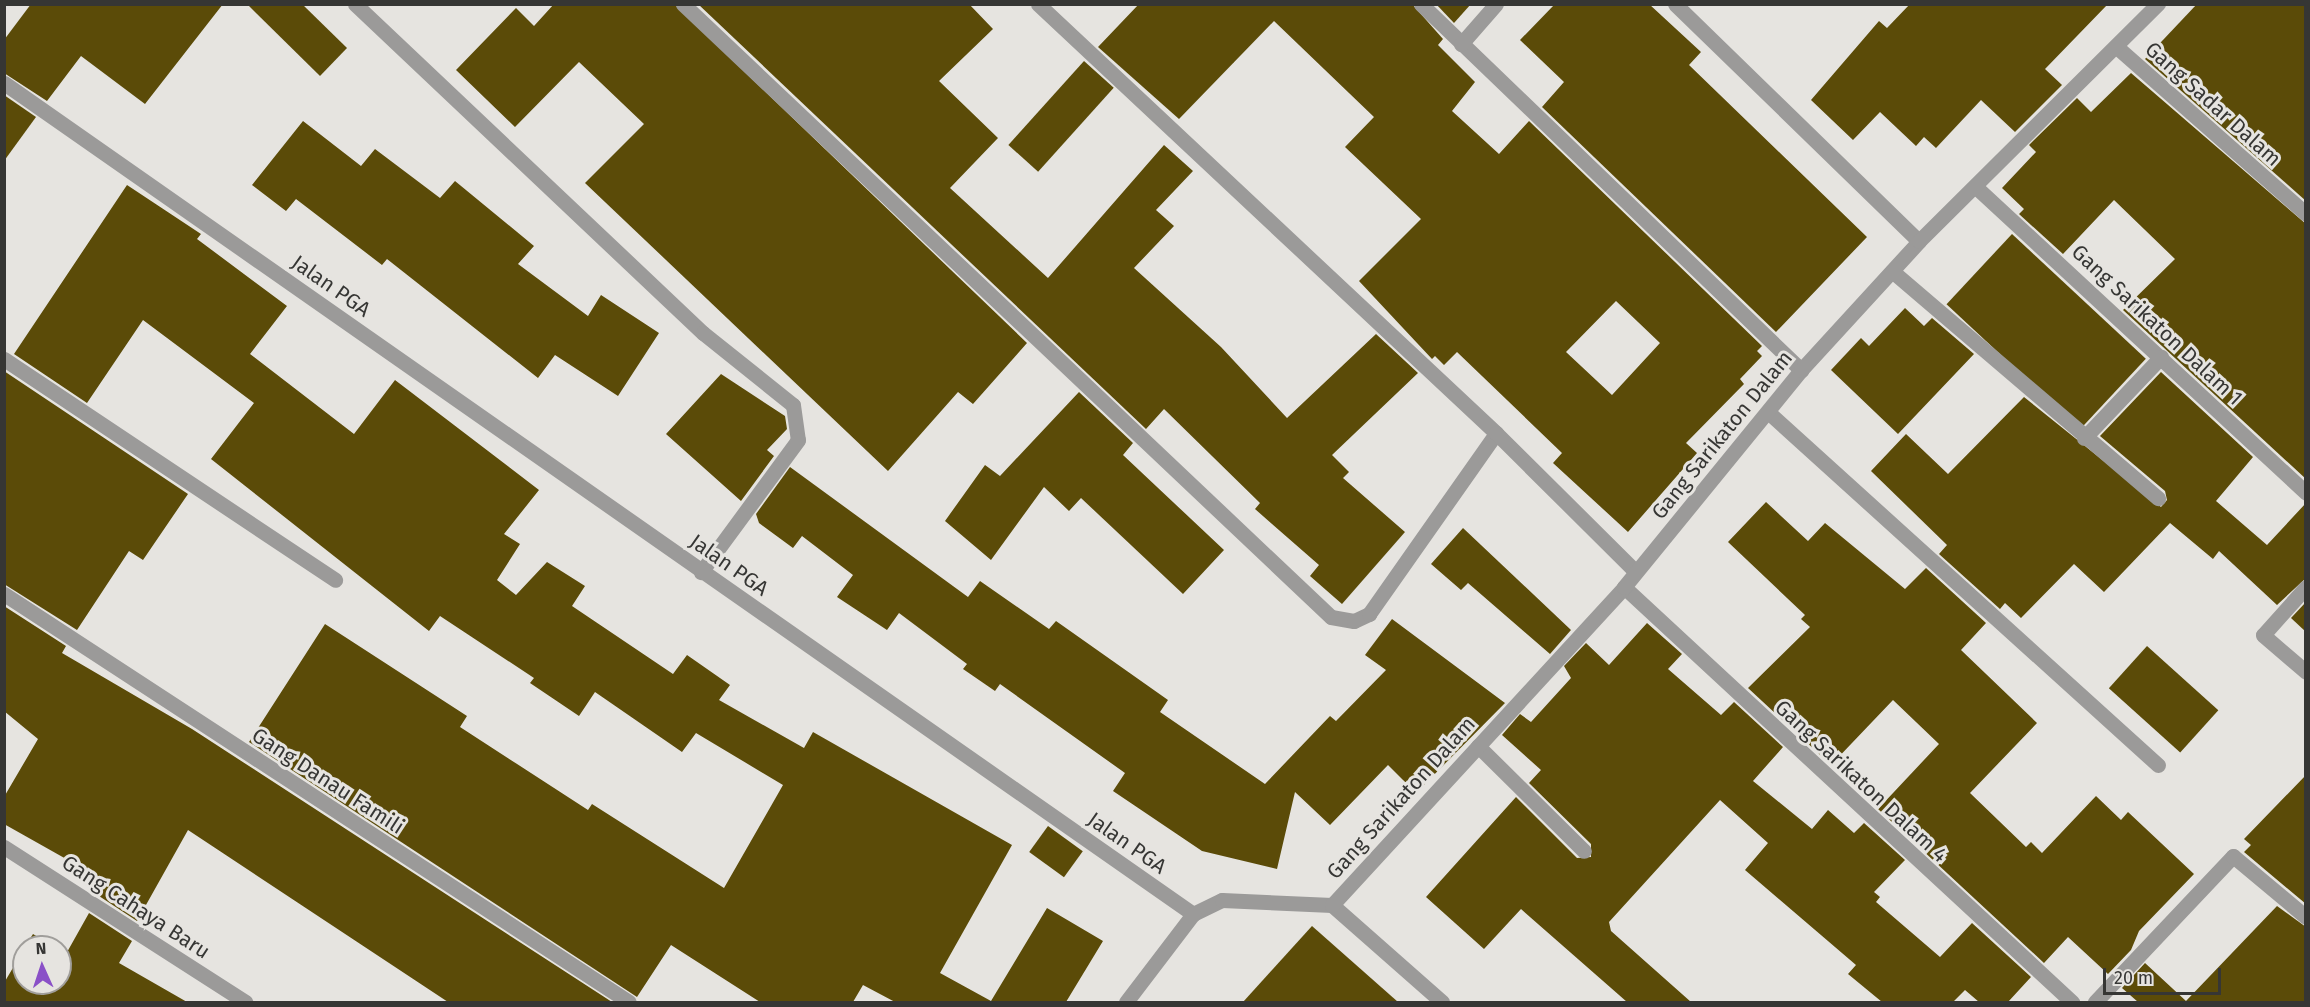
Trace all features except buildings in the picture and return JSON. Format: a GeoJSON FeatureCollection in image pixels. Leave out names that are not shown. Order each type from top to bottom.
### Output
{"type":"FeatureCollection","features":[{"type":"Feature","properties":{"kind":"street"},"geometry":{"type":"LineString","coordinates":[[356,4],[703,333],[793,405],[798,440],[701,572]]}},
{"type":"Feature","properties":{"kind":"street"},"geometry":{"type":"LineString","coordinates":[[683,4],[1331,616],[1354,621],[1369,614],[1496,433]]}},
{"type":"Feature","properties":{"kind":"street"},"geometry":{"type":"LineString","coordinates":[[1038,4],[1496,433],[1636,572]]}},
{"type":"Feature","properties":{"kind":"street"},"geometry":{"type":"LineString","coordinates":[[1421,4],[1801,370]]}},
{"type":"Feature","properties":{"kind":"street"},"geometry":{"type":"LineString","coordinates":[[1461,44],[1496,4]]}},
{"type":"Feature","properties":{"kind":"street"},"geometry":{"type":"LineString","coordinates":[[1675,4],[1919,241]]}},
{"type":"Feature","properties":{"kind":"street","name":"Gang Sarikaton Dalam"},"geometry":{"type":"LineString","coordinates":[[1332,905],[1624,587],[1801,370],[1919,241],[1978,189],[2119,49],[2158,4]]}},
{"type":"Feature","properties":{"kind":"street","name":"Gang Sadar Dalam"},"geometry":{"type":"LineString","coordinates":[[2119,49],[2306,214]]}},
{"type":"Feature","properties":{"kind":"street","name":"Jalan PGA"},"geometry":{"type":"LineString","coordinates":[[4,83],[1193,914]]}},
{"type":"Feature","properties":{"kind":"street","name":"Gang Sarikaton Dalam 1"},"geometry":{"type":"LineString","coordinates":[[1978,189],[2306,493]]}},
{"type":"Feature","properties":{"kind":"street"},"geometry":{"type":"LineString","coordinates":[[1892,271],[2084,438],[2158,498]]}},
{"type":"Feature","properties":{"kind":"street"},"geometry":{"type":"LineString","coordinates":[[2084,438],[2161,357]]}},
{"type":"Feature","properties":{"kind":"street"},"geometry":{"type":"LineString","coordinates":[[4,359],[335,580]]}},
{"type":"Feature","properties":{"kind":"street"},"geometry":{"type":"LineString","coordinates":[[1768,412],[2158,765]]}},
{"type":"Feature","properties":{"kind":"street","name":"Gang Sarikaton Dalam 4"},"geometry":{"type":"LineString","coordinates":[[1624,587],[2072,1002]]}},
{"type":"Feature","properties":{"kind":"street"},"geometry":{"type":"LineString","coordinates":[[2306,587],[2263,635],[2306,672]]}},
{"type":"Feature","properties":{"kind":"street","name":"Gang Danau Famili"},"geometry":{"type":"LineString","coordinates":[[4,594],[629,1002]]}},
{"type":"Feature","properties":{"kind":"street"},"geometry":{"type":"LineString","coordinates":[[1478,746],[1584,851]]}},
{"type":"Feature","properties":{"kind":"street","name":"Gang Cahaya Baru"},"geometry":{"type":"LineString","coordinates":[[4,848],[245,1002]]}},
{"type":"Feature","properties":{"kind":"street"},"geometry":{"type":"LineString","coordinates":[[2095,1002],[2234,856],[2306,917]]}},
{"type":"Feature","properties":{"kind":"street"},"geometry":{"type":"LineString","coordinates":[[1126,1002],[1193,914],[1222,900],[1332,905],[1442,1002]]}}]}
